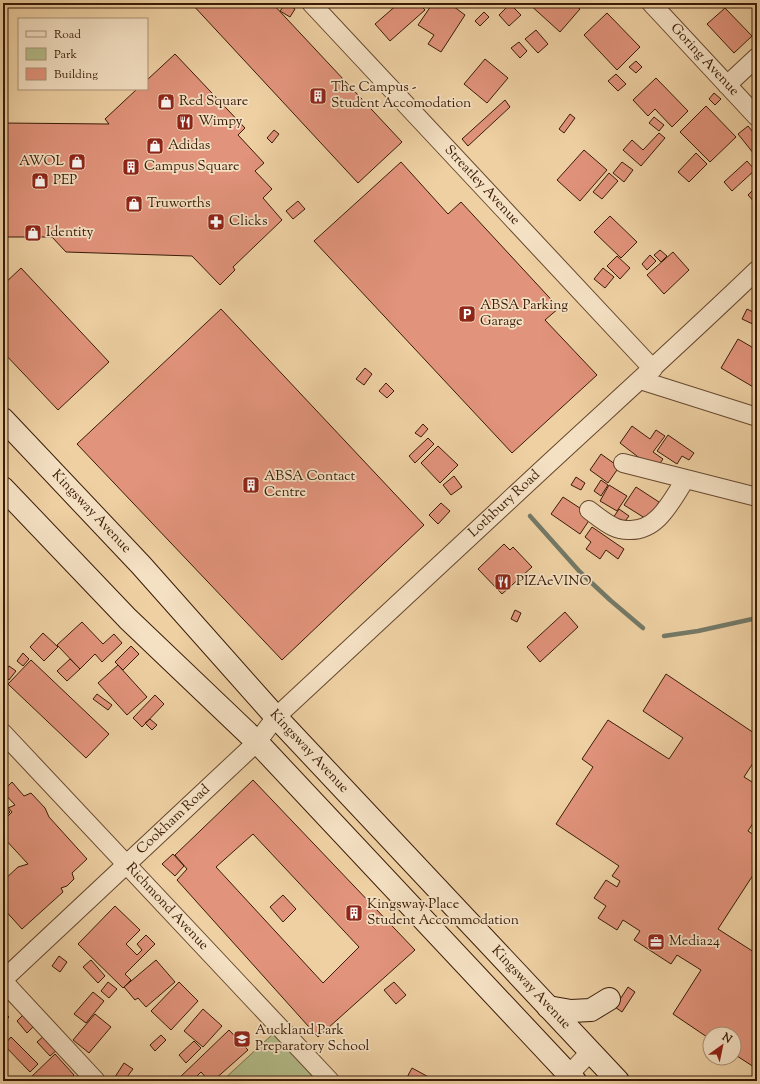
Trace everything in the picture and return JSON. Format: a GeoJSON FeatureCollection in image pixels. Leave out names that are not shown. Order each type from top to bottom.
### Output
{"type":"FeatureCollection","features":[{"type":"Feature","properties":{"kind":"main road","name":"Kingsway Avenue"},"geometry":{"type":"LineString","coordinates":[[3,419],[141,565],[276,717],[618,1081]]}},
{"type":"Feature","properties":{"kind":"main road"},"geometry":{"type":"LineString","coordinates":[[3,488],[128,619],[257,742],[569,1079]]}},
{"type":"Feature","properties":{"kind":"main road"},"geometry":{"type":"LineString","coordinates":[[548,1007],[571,1011],[591,1010],[609,999]]}},
{"type":"Feature","properties":{"kind":"street","name":"Streatley Avenue"},"geometry":{"type":"LineString","coordinates":[[311,3],[646,375]]}},
{"type":"Feature","properties":{"kind":"street","name":"Goring Avenue"},"geometry":{"type":"LineString","coordinates":[[651,3],[757,117]]}},
{"type":"Feature","properties":{"kind":"street"},"geometry":{"type":"LineString","coordinates":[[727,85],[757,57]]}},
{"type":"Feature","properties":{"kind":"street","name":"Lothbury Road"},"geometry":{"type":"LineString","coordinates":[[257,742],[276,717],[503,505],[646,375],[757,270]]}},
{"type":"Feature","properties":{"kind":"street"},"geometry":{"type":"LineString","coordinates":[[646,375],[757,417]]}},
{"type":"Feature","properties":{"kind":"street"},"geometry":{"type":"LineString","coordinates":[[623,463],[685,480],[757,497]]}},
{"type":"Feature","properties":{"kind":"street"},"geometry":{"type":"LineString","coordinates":[[589,510],[614,528],[637,530],[646,528],[660,516],[685,480]]}},
{"type":"Feature","properties":{"kind":"street","name":"Richmond Avenue"},"geometry":{"type":"LineString","coordinates":[[3,733],[126,866],[330,1081]]}},
{"type":"Feature","properties":{"kind":"street","name":"Cookham Road"},"geometry":{"type":"LineString","coordinates":[[3,980],[257,742]]}},
{"type":"Feature","properties":{"kind":"street"},"geometry":{"type":"LineString","coordinates":[[3,980],[96,1081]]}},
{"type":"Feature","properties":{"kind":"street"},"geometry":{"type":"LineString","coordinates":[[569,1079],[591,1051]]}},
{"type":"Feature","properties":{"kind":"green space"},"geometry":{"type":"Polygon","coordinates":[[[274,1033],[318,1081],[222,1081],[274,1033]]]}},
{"type":"Feature","properties":{"kind":"building","name":"The Campus - Student Accomodation"},"geometry":{"type":"Polygon","coordinates":[[[191,3],[272,3],[402,142],[358,183],[191,3]]]}},
{"type":"Feature","properties":{"kind":"building"},"geometry":{"type":"Polygon","coordinates":[[[286,3],[295,9],[290,17],[280,11],[286,3]]]}},
{"type":"Feature","properties":{"kind":"building"},"geometry":{"type":"Polygon","coordinates":[[[399,3],[419,3],[425,10],[390,41],[375,24],[399,3]]]}},
{"type":"Feature","properties":{"kind":"building"},"geometry":{"type":"Polygon","coordinates":[[[433,3],[449,3],[465,15],[441,52],[428,44],[434,35],[418,25],[433,3]]]}},
{"type":"Feature","properties":{"kind":"building"},"geometry":{"type":"Polygon","coordinates":[[[528,3],[573,3],[580,9],[560,32],[528,3]]]}},
{"type":"Feature","properties":{"kind":"building"},"geometry":{"type":"Polygon","coordinates":[[[669,3],[677,3],[672,7],[669,3]]]}},
{"type":"Feature","properties":{"kind":"building"},"geometry":{"type":"Polygon","coordinates":[[[510,4],[521,15],[509,26],[499,15],[510,4]]]}},
{"type":"Feature","properties":{"kind":"building"},"geometry":{"type":"Polygon","coordinates":[[[725,8],[752,36],[734,53],[707,24],[725,8]]]}},
{"type":"Feature","properties":{"kind":"building"},"geometry":{"type":"Polygon","coordinates":[[[484,12],[489,17],[480,26],[475,21],[484,12]]]}},
{"type":"Feature","properties":{"kind":"building"},"geometry":{"type":"Polygon","coordinates":[[[607,13],[640,47],[617,70],[584,35],[607,13]]]}},
{"type":"Feature","properties":{"kind":"building"},"geometry":{"type":"Polygon","coordinates":[[[536,30],[548,44],[538,53],[525,39],[536,30]]]}},
{"type":"Feature","properties":{"kind":"building"},"geometry":{"type":"Polygon","coordinates":[[[519,42],[527,51],[520,58],[511,48],[519,42]]]}},
{"type":"Feature","properties":{"kind":"building","name":"Campus Square"},"geometry":{"type":"Polygon","coordinates":[[[175,54],[245,128],[238,135],[264,163],[255,171],[272,189],[263,198],[282,220],[233,267],[235,270],[220,285],[192,256],[66,252],[52,237],[3,237],[3,123],[109,124],[105,119],[136,90],[148,90],[148,79],[175,54]]]}},
{"type":"Feature","properties":{"kind":"building"},"geometry":{"type":"Polygon","coordinates":[[[485,59],[508,78],[487,103],[464,84],[485,59]]]}},
{"type":"Feature","properties":{"kind":"building"},"geometry":{"type":"Polygon","coordinates":[[[636,61],[642,67],[636,73],[629,67],[636,61]]]}},
{"type":"Feature","properties":{"kind":"building"},"geometry":{"type":"Polygon","coordinates":[[[616,74],[626,84],[618,91],[608,81],[616,74]]]}},
{"type":"Feature","properties":{"kind":"building"},"geometry":{"type":"Polygon","coordinates":[[[656,78],[688,111],[672,127],[655,109],[648,116],[633,100],[656,78]]]}},
{"type":"Feature","properties":{"kind":"building"},"geometry":{"type":"Polygon","coordinates":[[[714,93],[721,99],[715,105],[709,99],[714,93]]]}},
{"type":"Feature","properties":{"kind":"building"},"geometry":{"type":"Polygon","coordinates":[[[505,100],[510,107],[468,146],[462,139],[505,100]]]}},
{"type":"Feature","properties":{"kind":"building"},"geometry":{"type":"Polygon","coordinates":[[[706,106],[736,137],[710,162],[680,132],[706,106]]]}},
{"type":"Feature","properties":{"kind":"building"},"geometry":{"type":"Polygon","coordinates":[[[570,114],[575,118],[564,133],[559,129],[570,114]]]}},
{"type":"Feature","properties":{"kind":"building"},"geometry":{"type":"Polygon","coordinates":[[[654,117],[664,125],[659,131],[649,123],[654,117]]]}},
{"type":"Feature","properties":{"kind":"building"},"geometry":{"type":"Polygon","coordinates":[[[748,126],[757,137],[757,152],[754,154],[738,134],[748,126]]]}},
{"type":"Feature","properties":{"kind":"building"},"geometry":{"type":"Polygon","coordinates":[[[274,130],[279,134],[272,143],[267,138],[274,130]]]}},
{"type":"Feature","properties":{"kind":"building"},"geometry":{"type":"Polygon","coordinates":[[[659,133],[665,138],[641,166],[623,150],[632,140],[643,150],[659,133]]]}},
{"type":"Feature","properties":{"kind":"building"},"geometry":{"type":"Polygon","coordinates":[[[584,150],[607,170],[580,201],[557,180],[584,150]]]}},
{"type":"Feature","properties":{"kind":"building"},"geometry":{"type":"Polygon","coordinates":[[[696,153],[707,164],[689,182],[678,172],[696,153]]]}},
{"type":"Feature","properties":{"kind":"building"},"geometry":{"type":"Polygon","coordinates":[[[747,161],[755,170],[732,191],[724,182],[747,161]]]}},
{"type":"Feature","properties":{"kind":"building","name":"ABSA Parking Garage"},"geometry":{"type":"Polygon","coordinates":[[[401,162],[448,214],[461,202],[559,308],[545,320],[597,375],[512,453],[314,241],[401,162]]]}},
{"type":"Feature","properties":{"kind":"building"},"geometry":{"type":"Polygon","coordinates":[[[622,162],[633,170],[624,182],[613,173],[622,162]]]}},
{"type":"Feature","properties":{"kind":"building"},"geometry":{"type":"Polygon","coordinates":[[[609,173],[618,181],[602,199],[593,192],[609,173]]]}},
{"type":"Feature","properties":{"kind":"building"},"geometry":{"type":"Polygon","coordinates":[[[757,186],[757,205],[748,195],[757,186]]]}},
{"type":"Feature","properties":{"kind":"building"},"geometry":{"type":"Polygon","coordinates":[[[298,201],[305,209],[293,219],[286,211],[298,201]]]}},
{"type":"Feature","properties":{"kind":"building"},"geometry":{"type":"Polygon","coordinates":[[[610,216],[637,242],[621,258],[594,232],[610,216]]]}},
{"type":"Feature","properties":{"kind":"building"},"geometry":{"type":"Polygon","coordinates":[[[660,250],[667,256],[661,262],[654,255],[660,250]]]}},
{"type":"Feature","properties":{"kind":"building"},"geometry":{"type":"Polygon","coordinates":[[[673,252],[689,270],[664,294],[647,275],[673,252]]]}},
{"type":"Feature","properties":{"kind":"building"},"geometry":{"type":"Polygon","coordinates":[[[650,255],[656,261],[647,270],[642,264],[650,255]]]}},
{"type":"Feature","properties":{"kind":"building"},"geometry":{"type":"Polygon","coordinates":[[[617,256],[630,268],[620,279],[607,266],[617,256]]]}},
{"type":"Feature","properties":{"kind":"building"},"geometry":{"type":"Polygon","coordinates":[[[21,268],[109,362],[58,410],[3,352],[3,285],[21,268]]]}},
{"type":"Feature","properties":{"kind":"building"},"geometry":{"type":"Polygon","coordinates":[[[603,268],[614,277],[605,288],[594,279],[603,268]]]}},
{"type":"Feature","properties":{"kind":"building","name":"ABSA Contact Centre"},"geometry":{"type":"Polygon","coordinates":[[[221,309],[424,525],[282,660],[77,444],[221,309]]]}},
{"type":"Feature","properties":{"kind":"building"},"geometry":{"type":"Polygon","coordinates":[[[747,309],[757,314],[757,326],[742,319],[747,309]]]}},
{"type":"Feature","properties":{"kind":"building"},"geometry":{"type":"Polygon","coordinates":[[[738,339],[757,350],[757,385],[755,388],[721,368],[738,339]]]}},
{"type":"Feature","properties":{"kind":"building"},"geometry":{"type":"Polygon","coordinates":[[[365,368],[372,374],[364,385],[356,379],[365,368]]]}},
{"type":"Feature","properties":{"kind":"building"},"geometry":{"type":"Polygon","coordinates":[[[386,383],[394,391],[387,398],[379,391],[386,383]]]}},
{"type":"Feature","properties":{"kind":"building"},"geometry":{"type":"Polygon","coordinates":[[[423,424],[428,429],[421,437],[415,433],[423,424]]]}},
{"type":"Feature","properties":{"kind":"building"},"geometry":{"type":"Polygon","coordinates":[[[632,426],[650,439],[656,430],[665,436],[653,452],[663,459],[655,470],[620,443],[632,426]]]}},
{"type":"Feature","properties":{"kind":"building"},"geometry":{"type":"Polygon","coordinates":[[[668,435],[694,453],[689,460],[682,456],[677,464],[657,451],[668,435]]]}},
{"type":"Feature","properties":{"kind":"building"},"geometry":{"type":"Polygon","coordinates":[[[428,438],[434,444],[415,463],[409,456],[428,438]]]}},
{"type":"Feature","properties":{"kind":"building"},"geometry":{"type":"Polygon","coordinates":[[[438,446],[458,465],[440,483],[421,463],[438,446]]]}},
{"type":"Feature","properties":{"kind":"building"},"geometry":{"type":"Polygon","coordinates":[[[601,454],[619,467],[608,483],[590,470],[601,454]]]}},
{"type":"Feature","properties":{"kind":"building"},"geometry":{"type":"Polygon","coordinates":[[[454,476],[462,487],[451,495],[443,485],[454,476]]]}},
{"type":"Feature","properties":{"kind":"building"},"geometry":{"type":"Polygon","coordinates":[[[576,477],[585,483],[581,490],[571,485],[576,477]]]}},
{"type":"Feature","properties":{"kind":"building"},"geometry":{"type":"Polygon","coordinates":[[[601,480],[608,485],[601,496],[594,491],[601,480]]]}},
{"type":"Feature","properties":{"kind":"building"},"geometry":{"type":"Polygon","coordinates":[[[609,485],[627,496],[617,511],[600,501],[609,485]]]}},
{"type":"Feature","properties":{"kind":"building"},"geometry":{"type":"Polygon","coordinates":[[[636,487],[659,502],[648,520],[624,505],[636,487]]]}},
{"type":"Feature","properties":{"kind":"building"},"geometry":{"type":"Polygon","coordinates":[[[563,497],[592,516],[580,534],[551,514],[563,497]]]}},
{"type":"Feature","properties":{"kind":"building"},"geometry":{"type":"Polygon","coordinates":[[[441,503],[450,511],[438,524],[429,515],[441,503]]]}},
{"type":"Feature","properties":{"kind":"building"},"geometry":{"type":"Polygon","coordinates":[[[619,509],[629,516],[622,525],[613,518],[619,509]]]}},
{"type":"Feature","properties":{"kind":"building"},"geometry":{"type":"Polygon","coordinates":[[[592,527],[624,549],[618,559],[606,550],[600,559],[586,549],[591,542],[585,537],[592,527]]]}},
{"type":"Feature","properties":{"kind":"building","name":"PIZAeVINO"},"geometry":{"type":"Polygon","coordinates":[[[504,544],[510,550],[513,547],[532,567],[502,594],[478,569],[504,544]]]}},
{"type":"Feature","properties":{"kind":"building"},"geometry":{"type":"Polygon","coordinates":[[[515,610],[521,613],[517,622],[511,619],[515,610]]]}},
{"type":"Feature","properties":{"kind":"building"},"geometry":{"type":"Polygon","coordinates":[[[565,612],[578,627],[540,662],[527,647],[565,612]]]}},
{"type":"Feature","properties":{"kind":"building"},"geometry":{"type":"Polygon","coordinates":[[[82,622],[103,644],[114,634],[122,643],[102,662],[95,654],[80,669],[57,645],[82,622]]]}},
{"type":"Feature","properties":{"kind":"building"},"geometry":{"type":"Polygon","coordinates":[[[43,633],[58,647],[44,661],[30,647],[43,633]]]}},
{"type":"Feature","properties":{"kind":"building"},"geometry":{"type":"Polygon","coordinates":[[[131,646],[139,654],[123,670],[115,662],[131,646]]]}},
{"type":"Feature","properties":{"kind":"building"},"geometry":{"type":"Polygon","coordinates":[[[23,653],[29,659],[23,666],[17,661],[23,653]]]}},
{"type":"Feature","properties":{"kind":"building"},"geometry":{"type":"Polygon","coordinates":[[[70,659],[80,669],[67,681],[57,671],[70,659]]]}},
{"type":"Feature","properties":{"kind":"building"},"geometry":{"type":"Polygon","coordinates":[[[31,660],[109,734],[86,758],[8,684],[31,660]]]}},
{"type":"Feature","properties":{"kind":"building"},"geometry":{"type":"Polygon","coordinates":[[[118,665],[147,697],[127,715],[98,683],[118,665]]]}},
{"type":"Feature","properties":{"kind":"building"},"geometry":{"type":"Polygon","coordinates":[[[9,666],[16,671],[9,680],[3,674],[9,666]]]}},
{"type":"Feature","properties":{"kind":"building"},"geometry":{"type":"Polygon","coordinates":[[[666,674],[757,735],[757,757],[744,777],[757,785],[757,817],[748,831],[757,837],[757,869],[718,929],[757,954],[757,1069],[742,1059],[742,1026],[702,1026],[702,1034],[673,1014],[701,970],[677,955],[671,964],[634,940],[640,931],[623,920],[617,930],[598,918],[606,906],[594,898],[606,880],[617,887],[620,881],[612,876],[619,866],[556,824],[593,767],[582,759],[608,720],[669,759],[683,738],[643,711],[666,674]]]}},
{"type":"Feature","properties":{"kind":"building"},"geometry":{"type":"Polygon","coordinates":[[[97,694],[112,705],[108,710],[93,699],[97,694]]]}},
{"type":"Feature","properties":{"kind":"building"},"geometry":{"type":"Polygon","coordinates":[[[155,695],[164,704],[142,727],[133,718],[155,695]]]}},
{"type":"Feature","properties":{"kind":"building"},"geometry":{"type":"Polygon","coordinates":[[[150,719],[157,725],[152,730],[145,723],[150,719]]]}},
{"type":"Feature","properties":{"kind":"building","name":"Kingsway Place Student Accommodation"},"geometry":{"type":"Polygon","coordinates":[[[253,780],[415,950],[318,1037],[177,880],[187,869],[175,855],[253,780]],[[253,834],[216,867],[323,983],[359,947],[253,834]]]}},
{"type":"Feature","properties":{"kind":"building"},"geometry":{"type":"Polygon","coordinates":[[[12,782],[24,796],[31,793],[45,808],[49,817],[87,859],[72,873],[74,879],[67,886],[61,888],[63,892],[22,929],[3,908],[3,881],[18,867],[28,864],[3,837],[3,821],[12,812],[8,808],[15,805],[3,791],[12,782]]]}},
{"type":"Feature","properties":{"kind":"building"},"geometry":{"type":"Polygon","coordinates":[[[3,795],[8,807],[3,802],[3,795]]]}},
{"type":"Feature","properties":{"kind":"building"},"geometry":{"type":"Polygon","coordinates":[[[3,804],[10,812],[4,818],[3,817],[3,804]]]}},
{"type":"Feature","properties":{"kind":"building"},"geometry":{"type":"Polygon","coordinates":[[[173,854],[184,866],[175,876],[162,864],[173,854]]]}},
{"type":"Feature","properties":{"kind":"building"},"geometry":{"type":"Polygon","coordinates":[[[283,895],[296,909],[283,922],[270,907],[283,895]]]}},
{"type":"Feature","properties":{"kind":"building"},"geometry":{"type":"Polygon","coordinates":[[[115,906],[140,930],[126,944],[137,955],[142,950],[137,944],[146,935],[155,944],[125,974],[131,980],[123,988],[78,944],[115,906]]]}},
{"type":"Feature","properties":{"kind":"building"},"geometry":{"type":"Polygon","coordinates":[[[59,956],[67,962],[60,972],[52,966],[59,956]]]}},
{"type":"Feature","properties":{"kind":"building"},"geometry":{"type":"Polygon","coordinates":[[[91,960],[105,976],[98,983],[83,967],[91,960]]]}},
{"type":"Feature","properties":{"kind":"building"},"geometry":{"type":"Polygon","coordinates":[[[156,960],[175,982],[146,1007],[138,998],[135,1000],[124,987],[156,960]]]}},
{"type":"Feature","properties":{"kind":"building"},"geometry":{"type":"Polygon","coordinates":[[[108,982],[117,989],[109,998],[101,991],[108,982]]]}},
{"type":"Feature","properties":{"kind":"building"},"geometry":{"type":"Polygon","coordinates":[[[179,982],[198,1001],[171,1030],[151,1011],[179,982]]]}},
{"type":"Feature","properties":{"kind":"building"},"geometry":{"type":"Polygon","coordinates":[[[394,982],[406,995],[396,1004],[384,990],[394,982]]]}},
{"type":"Feature","properties":{"kind":"building"},"geometry":{"type":"Polygon","coordinates":[[[628,987],[635,992],[622,1012],[615,1007],[628,987]]]}},
{"type":"Feature","properties":{"kind":"building"},"geometry":{"type":"Polygon","coordinates":[[[93,992],[104,1001],[86,1023],[74,1014],[93,992]]]}},
{"type":"Feature","properties":{"kind":"building"},"geometry":{"type":"Polygon","coordinates":[[[203,1009],[222,1026],[203,1047],[184,1031],[203,1009]]]}},
{"type":"Feature","properties":{"kind":"building"},"geometry":{"type":"Polygon","coordinates":[[[3,1011],[9,1017],[3,1023],[3,1011]]]}},
{"type":"Feature","properties":{"kind":"building"},"geometry":{"type":"Polygon","coordinates":[[[25,1013],[35,1025],[27,1033],[17,1021],[25,1013]]]}},
{"type":"Feature","properties":{"kind":"building"},"geometry":{"type":"Polygon","coordinates":[[[95,1014],[111,1027],[89,1053],[73,1040],[95,1014]]]}},
{"type":"Feature","properties":{"kind":"building"},"geometry":{"type":"Polygon","coordinates":[[[229,1030],[248,1050],[213,1081],[209,1081],[201,1072],[192,1081],[176,1081],[229,1030]]]}},
{"type":"Feature","properties":{"kind":"building"},"geometry":{"type":"Polygon","coordinates":[[[45,1035],[58,1049],[50,1056],[37,1042],[45,1035]]]}},
{"type":"Feature","properties":{"kind":"building"},"geometry":{"type":"Polygon","coordinates":[[[161,1035],[166,1040],[155,1051],[150,1045],[161,1035]]]}},
{"type":"Feature","properties":{"kind":"building"},"geometry":{"type":"Polygon","coordinates":[[[11,1037],[38,1064],[30,1072],[4,1045],[11,1037]]]}},
{"type":"Feature","properties":{"kind":"building"},"geometry":{"type":"Polygon","coordinates":[[[194,1041],[201,1048],[186,1063],[179,1055],[194,1041]]]}},
{"type":"Feature","properties":{"kind":"building"},"geometry":{"type":"Polygon","coordinates":[[[55,1054],[74,1075],[68,1081],[27,1081],[55,1054]]]}},
{"type":"Feature","properties":{"kind":"building"},"geometry":{"type":"Polygon","coordinates":[[[124,1063],[133,1069],[124,1081],[114,1081],[113,1080],[124,1063]]]}},
{"type":"Feature","properties":{"kind":"building"},"geometry":{"type":"Polygon","coordinates":[[[412,1068],[436,1081],[405,1081],[412,1068]]]}},
{"type":"Feature","properties":{"kind":"waterway"},"geometry":{"type":"LineString","coordinates":[[530,516],[580,572],[643,628]]}},
{"type":"Feature","properties":{"kind":"waterway"},"geometry":{"type":"LineString","coordinates":[[664,636],[698,631],[757,618]]}},
{"type":"Feature","properties":{"kind":"place","name":"The Campus - Student Accomodation"},"geometry":{"type":"Point","coordinates":[318,96]}},
{"type":"Feature","properties":{"kind":"place","name":"Red Square"},"geometry":{"type":"Point","coordinates":[166,102]}},
{"type":"Feature","properties":{"kind":"place","name":"Wimpy"},"geometry":{"type":"Point","coordinates":[185,122]}},
{"type":"Feature","properties":{"kind":"place","name":"Adidas"},"geometry":{"type":"Point","coordinates":[155,146]}},
{"type":"Feature","properties":{"kind":"place","name":"AWOL"},"geometry":{"type":"Point","coordinates":[77,162]}},
{"type":"Feature","properties":{"kind":"place","name":"Campus Square"},"geometry":{"type":"Point","coordinates":[131,167]}},
{"type":"Feature","properties":{"kind":"place","name":"PEP"},"geometry":{"type":"Point","coordinates":[40,181]}},
{"type":"Feature","properties":{"kind":"place","name":"Truworths"},"geometry":{"type":"Point","coordinates":[134,204]}},
{"type":"Feature","properties":{"kind":"place","name":"Clicks"},"geometry":{"type":"Point","coordinates":[216,222]}},
{"type":"Feature","properties":{"kind":"place","name":"Identity"},"geometry":{"type":"Point","coordinates":[33,233]}},
{"type":"Feature","properties":{"kind":"place","name":"ABSA Parking Garage"},"geometry":{"type":"Point","coordinates":[467,314]}},
{"type":"Feature","properties":{"kind":"place","name":"ABSA Contact Centre"},"geometry":{"type":"Point","coordinates":[251,485]}},
{"type":"Feature","properties":{"kind":"place","name":"PIZAeVINO"},"geometry":{"type":"Point","coordinates":[503,582]}},
{"type":"Feature","properties":{"kind":"place","name":"Kingsway Place Student Accommodation"},"geometry":{"type":"Point","coordinates":[354,913]}},
{"type":"Feature","properties":{"kind":"place","name":"Media24"},"geometry":{"type":"Point","coordinates":[656,942]}},
{"type":"Feature","properties":{"kind":"place","name":"Auckland Park Preparatory School"},"geometry":{"type":"Point","coordinates":[242,1039]}}]}
